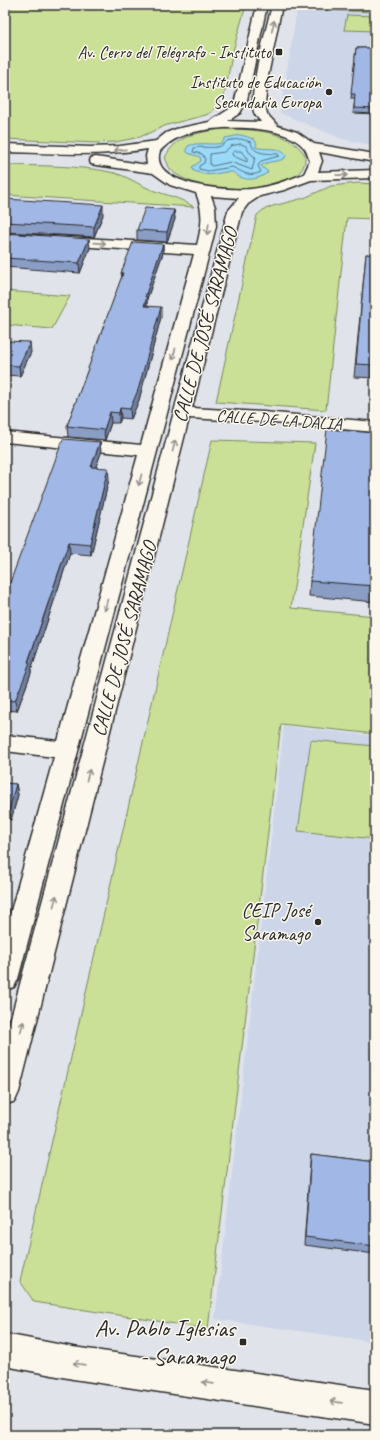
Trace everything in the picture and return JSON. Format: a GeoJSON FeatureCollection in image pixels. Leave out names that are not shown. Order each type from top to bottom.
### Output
{"type":"FeatureCollection","features":[{"type":"Feature","properties":{"kind":"street"},"geometry":{"type":"LineString","coordinates":[[211,125],[236,110],[241,100],[262,5]]}},
{"type":"Feature","properties":{"kind":"street"},"geometry":{"type":"LineString","coordinates":[[274,129],[260,112],[259,101],[264,66],[277,5]]}},
{"type":"Feature","properties":{"kind":"street"},"geometry":{"type":"LineString","coordinates":[[375,158],[311,148],[296,137],[274,129],[233,124],[211,125],[180,132],[168,137],[159,144],[153,152],[152,157],[152,161],[157,170],[174,183],[202,191],[220,193],[254,194],[277,189],[309,176],[375,174]]}},
{"type":"Feature","properties":{"kind":"street"},"geometry":{"type":"LineString","coordinates":[[5,148],[91,152],[120,150],[159,144]]}},
{"type":"Feature","properties":{"kind":"street"},"geometry":{"type":"LineString","coordinates":[[309,176],[316,161],[311,148]]}},
{"type":"Feature","properties":{"kind":"street"},"geometry":{"type":"LineString","coordinates":[[5,155],[86,160],[157,170]]}},
{"type":"Feature","properties":{"kind":"street","name":"CALLE DE JOSÉ SARAMAGO"},"geometry":{"type":"LineString","coordinates":[[5,979],[209,226],[208,207],[202,191]]}},
{"type":"Feature","properties":{"kind":"street","name":"CALLE DE JOSÉ SARAMAGO"},"geometry":{"type":"LineString","coordinates":[[5,1092],[235,211],[243,201],[254,194]]}},
{"type":"Feature","properties":{"kind":"street"},"geometry":{"type":"LineString","coordinates":[[5,237],[203,250]]}},
{"type":"Feature","properties":{"kind":"street","name":"CALLE DE LA DALIA"},"geometry":{"type":"LineString","coordinates":[[182,413],[263,417],[375,427]]}},
{"type":"Feature","properties":{"kind":"street"},"geometry":{"type":"LineString","coordinates":[[5,437],[148,452]]}},
{"type":"Feature","properties":{"kind":"street"},"geometry":{"type":"LineString","coordinates":[[5,743],[67,750]]}},
{"type":"Feature","properties":{"kind":"street"},"geometry":{"type":"LineString","coordinates":[[5,1350],[73,1363],[375,1407]]}},
{"type":"Feature","properties":{"kind":"shaded area","name":"Instituto de Educación Secundaria Europa"},"geometry":{"type":"Polygon","coordinates":[[[297,9],[375,12],[375,146],[342,139],[280,113],[297,9]]]}},
{"type":"Feature","properties":{"kind":"shaded area","name":"CEIP José Saramago"},"geometry":{"type":"Polygon","coordinates":[[[284,726],[375,736],[375,1342],[215,1319],[284,726]]]}},
{"type":"Feature","properties":{"kind":"green space"},"geometry":{"type":"Polygon","coordinates":[[[5,5],[246,5],[233,51],[224,96],[212,112],[206,115],[167,125],[140,137],[116,142],[96,143],[5,139],[5,5]]]}},
{"type":"Feature","properties":{"kind":"green space"},"geometry":{"type":"Polygon","coordinates":[[[300,5],[375,5],[375,12],[299,9],[300,5]]]}},
{"type":"Feature","properties":{"kind":"green space"},"geometry":{"type":"Polygon","coordinates":[[[347,15],[375,16],[375,31],[344,30],[347,15]]]}},
{"type":"Feature","properties":{"kind":"green space"},"geometry":{"type":"Polygon","coordinates":[[[221,129],[252,130],[275,134],[285,138],[294,143],[304,154],[305,160],[303,166],[298,174],[286,181],[270,186],[252,189],[214,187],[196,183],[181,177],[170,169],[165,158],[169,150],[175,144],[188,136],[221,129]]]}},
{"type":"Feature","properties":{"kind":"green space"},"geometry":{"type":"Polygon","coordinates":[[[5,165],[74,167],[102,170],[125,177],[152,190],[179,199],[194,207],[5,195],[5,165]]]}},
{"type":"Feature","properties":{"kind":"green space"},"geometry":{"type":"Polygon","coordinates":[[[358,183],[375,184],[375,219],[347,218],[326,410],[216,402],[257,215],[263,210],[273,206],[304,198],[331,186],[358,183]]]}},
{"type":"Feature","properties":{"kind":"green space"},"geometry":{"type":"Polygon","coordinates":[[[5,291],[70,296],[52,329],[5,325],[5,291]]]}},
{"type":"Feature","properties":{"kind":"green space"},"geometry":{"type":"Polygon","coordinates":[[[212,440],[315,443],[291,608],[375,616],[375,734],[281,724],[208,1329],[34,1302],[20,1281],[212,440]]]}},
{"type":"Feature","properties":{"kind":"green space"},"geometry":{"type":"Polygon","coordinates":[[[311,740],[375,746],[375,839],[298,831],[311,740]]]}},
{"type":"Feature","properties":{"kind":"water"},"geometry":{"type":"Polygon","coordinates":[[[241,135],[254,139],[257,144],[255,147],[276,149],[283,152],[286,155],[285,158],[261,166],[268,172],[255,179],[245,179],[233,172],[210,175],[194,171],[192,167],[201,161],[200,157],[188,153],[186,150],[188,146],[197,144],[222,143],[225,138],[241,135]]]}},
{"type":"Feature","properties":{"kind":"building"},"geometry":{"type":"Polygon","coordinates":[[[356,48],[375,48],[375,109],[354,108],[355,94],[351,94],[356,48]]]}},
{"type":"Feature","properties":{"kind":"building"},"geometry":{"type":"Polygon","coordinates":[[[5,199],[103,205],[94,227],[5,222],[5,199]]]}},
{"type":"Feature","properties":{"kind":"building"},"geometry":{"type":"Polygon","coordinates":[[[145,208],[174,210],[167,232],[137,230],[145,208]]]}},
{"type":"Feature","properties":{"kind":"building"},"geometry":{"type":"Polygon","coordinates":[[[5,233],[89,239],[79,263],[5,258],[5,233]]]}},
{"type":"Feature","properties":{"kind":"building"},"geometry":{"type":"Polygon","coordinates":[[[133,242],[163,244],[145,297],[147,297],[144,306],[161,307],[138,390],[130,409],[120,408],[119,413],[110,412],[104,430],[67,426],[123,273],[121,273],[133,242]]]}},
{"type":"Feature","properties":{"kind":"building"},"geometry":{"type":"Polygon","coordinates":[[[366,254],[375,255],[375,365],[356,364],[366,254]]]}},
{"type":"Feature","properties":{"kind":"building"},"geometry":{"type":"Polygon","coordinates":[[[5,341],[30,342],[19,366],[5,365],[5,341]]]}},
{"type":"Feature","properties":{"kind":"building"},"geometry":{"type":"Polygon","coordinates":[[[327,429],[375,433],[375,586],[310,581],[327,429]]]}},
{"type":"Feature","properties":{"kind":"building"},"geometry":{"type":"Polygon","coordinates":[[[63,439],[100,442],[91,467],[108,468],[90,544],[69,542],[28,662],[30,663],[15,701],[5,700],[5,596],[63,439]]]}},
{"type":"Feature","properties":{"kind":"building"},"geometry":{"type":"Polygon","coordinates":[[[5,783],[16,784],[9,809],[5,809],[5,783]]]}},
{"type":"Feature","properties":{"kind":"building"},"geometry":{"type":"Polygon","coordinates":[[[375,1015],[375,1064],[373,1064],[375,1015]]]}},
{"type":"Feature","properties":{"kind":"building"},"geometry":{"type":"Polygon","coordinates":[[[311,1154],[375,1162],[375,1246],[305,1237],[311,1154]]]}},
{"type":"Feature","properties":{"kind":"place","name":"Av. Cerro del Telégrafo - Instituto"},"geometry":{"type":"Point","coordinates":[279,52]}},
{"type":"Feature","properties":{"kind":"place","name":"Instituto de Educación Secundaria Europa"},"geometry":{"type":"Point","coordinates":[329,92]}},
{"type":"Feature","properties":{"kind":"place","name":"CEIP José Saramago"},"geometry":{"type":"Point","coordinates":[318,922]}},
{"type":"Feature","properties":{"kind":"place","name":"Av. Pablo Iglesias - Saramago"},"geometry":{"type":"Point","coordinates":[243,1342]}}]}
